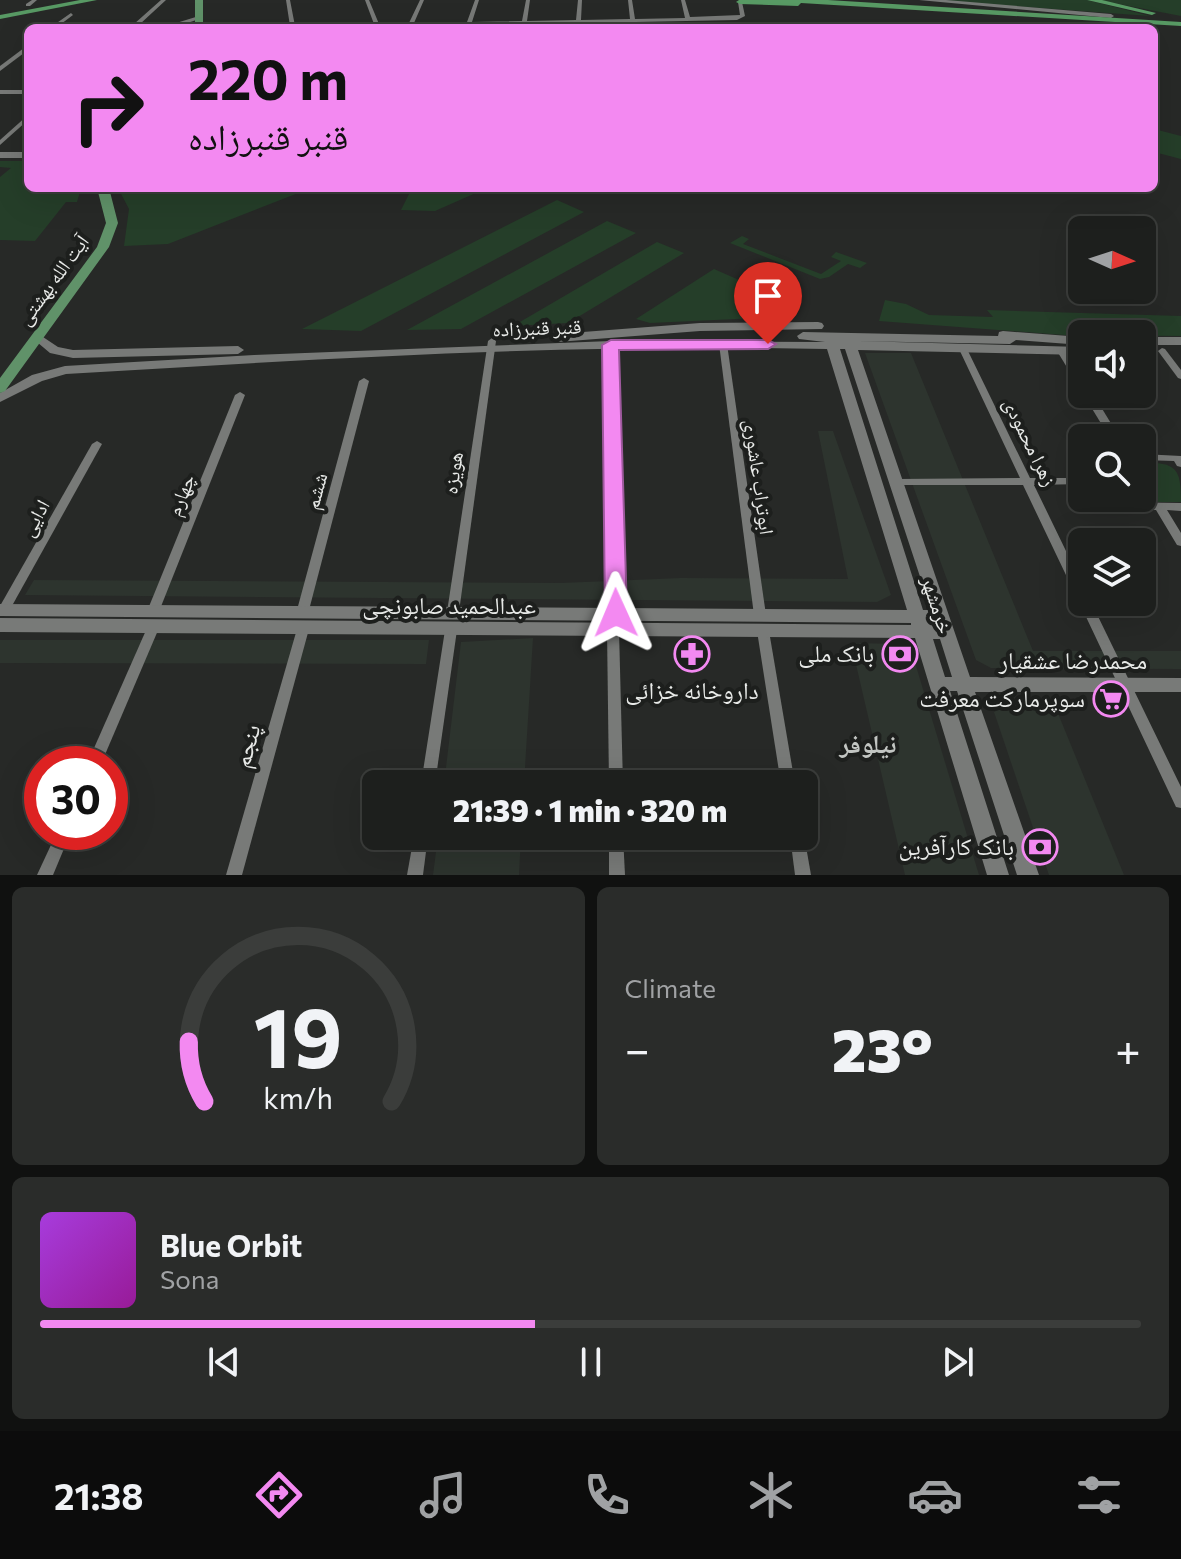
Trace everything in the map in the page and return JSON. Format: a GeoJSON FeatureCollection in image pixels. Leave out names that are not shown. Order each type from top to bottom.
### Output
{"type":"FeatureCollection","features":[{"type":"Feature","properties":{"kind":"highway"},"geometry":{"type":"LineString","coordinates":[[1,11],[72,0]]}},
{"type":"Feature","properties":{"kind":"highway"},"geometry":{"type":"LineString","coordinates":[[1,11],[93,0]]}},
{"type":"Feature","properties":{"kind":"highway"},"geometry":{"type":"LineString","coordinates":[[790,0],[1181,22]]}},
{"type":"Feature","properties":{"kind":"highway"},"geometry":{"type":"LineString","coordinates":[[848,0],[1181,22]]}},
{"type":"Feature","properties":{"kind":"highway"},"geometry":{"type":"LineString","coordinates":[[1091,0],[1181,22]]}},
{"type":"Feature","properties":{"kind":"highway"},"geometry":{"type":"LineString","coordinates":[[740,2],[1062,24]]}},
{"type":"Feature","properties":{"kind":"highway"},"geometry":{"type":"LineString","coordinates":[[834,3],[916,12]]}},
{"type":"Feature","properties":{"kind":"highway"},"geometry":{"type":"LineString","coordinates":[[955,15],[1181,22]]}},
{"type":"Feature","properties":{"kind":"highway"},"geometry":{"type":"LineString","coordinates":[[1158,32],[1181,35]]}},
{"type":"Feature","properties":{"kind":"main road"},"geometry":{"type":"LineString","coordinates":[[197,22],[199,0]]}},
{"type":"Feature","properties":{"kind":"main road"},"geometry":{"type":"LineString","coordinates":[[922,0],[1111,16]]}},
{"type":"Feature","properties":{"kind":"main road"},"geometry":{"type":"LineString","coordinates":[[0,155],[24,155]]}},
{"type":"Feature","properties":{"kind":"main road","name":"آیت الله بهشتی"},"geometry":{"type":"LineString","coordinates":[[0,388],[110,235],[112,223],[104,192]]}},
{"type":"Feature","properties":{"kind":"main road"},"geometry":{"type":"LineString","coordinates":[[557,338],[700,327],[858,326],[1068,340]]}},
{"type":"Feature","properties":{"kind":"main road","name":"قنبر قنبرزاده"},"geometry":{"type":"LineString","coordinates":[[37,337],[54,350],[94,355],[831,340]]}},
{"type":"Feature","properties":{"kind":"main road","name":"قنبر قنبرزاده"},"geometry":{"type":"LineString","coordinates":[[0,398],[37,378],[95,366],[491,345],[557,338],[831,340],[963,349],[1068,351]]}},
{"type":"Feature","properties":{"kind":"main road","name":"خرمشهر"},"geometry":{"type":"LineString","coordinates":[[831,340],[998,875]]}},
{"type":"Feature","properties":{"kind":"main road","name":"قنبر قنبرزاده"},"geometry":{"type":"LineString","coordinates":[[849,341],[1068,341]]}},
{"type":"Feature","properties":{"kind":"main road","name":"خرمشهر"},"geometry":{"type":"LineString","coordinates":[[849,341],[1028,875]]}},
{"type":"Feature","properties":{"kind":"main road"},"geometry":{"type":"LineString","coordinates":[[1156,341],[1181,341]]}},
{"type":"Feature","properties":{"kind":"main road"},"geometry":{"type":"LineString","coordinates":[[1156,351],[1181,351]]}},
{"type":"Feature","properties":{"kind":"main road","name":"عبدالحمید صابونچی"},"geometry":{"type":"LineString","coordinates":[[1,616],[154,609],[303,610],[452,621]]}},
{"type":"Feature","properties":{"kind":"main road","name":"عبدالحمید صابونچی"},"geometry":{"type":"LineString","coordinates":[[1,616],[153,628],[303,629],[452,621],[944,624]]}},
{"type":"Feature","properties":{"kind":"main road","name":"محمدرضا عشقیار"},"geometry":{"type":"LineString","coordinates":[[939,684],[1181,685]]}},
{"type":"Feature","properties":{"kind":"street"},"geometry":{"type":"LineString","coordinates":[[28,5],[35,0]]}},
{"type":"Feature","properties":{"kind":"street"},"geometry":{"type":"LineString","coordinates":[[137,24],[164,0]]}},
{"type":"Feature","properties":{"kind":"street"},"geometry":{"type":"LineString","coordinates":[[288,0],[292,24]]}},
{"type":"Feature","properties":{"kind":"street"},"geometry":{"type":"LineString","coordinates":[[367,0],[377,24]]}},
{"type":"Feature","properties":{"kind":"street"},"geometry":{"type":"LineString","coordinates":[[411,24],[422,0]]}},
{"type":"Feature","properties":{"kind":"street"},"geometry":{"type":"LineString","coordinates":[[469,23],[477,0]]}},
{"type":"Feature","properties":{"kind":"street"},"geometry":{"type":"LineString","coordinates":[[524,22],[528,0]]}},
{"type":"Feature","properties":{"kind":"street"},"geometry":{"type":"LineString","coordinates":[[578,21],[580,0]]}},
{"type":"Feature","properties":{"kind":"street"},"geometry":{"type":"LineString","coordinates":[[630,0],[633,20]]}},
{"type":"Feature","properties":{"kind":"street"},"geometry":{"type":"LineString","coordinates":[[683,0],[688,19]]}},
{"type":"Feature","properties":{"kind":"street"},"geometry":{"type":"LineString","coordinates":[[440,24],[743,16],[740,2]]}},
{"type":"Feature","properties":{"kind":"street"},"geometry":{"type":"LineString","coordinates":[[58,24],[71,14]]}},
{"type":"Feature","properties":{"kind":"street"},"geometry":{"type":"LineString","coordinates":[[0,69],[24,50]]}},
{"type":"Feature","properties":{"kind":"street"},"geometry":{"type":"LineString","coordinates":[[0,92],[24,92]]}},
{"type":"Feature","properties":{"kind":"street"},"geometry":{"type":"LineString","coordinates":[[0,143],[24,121]]}},
{"type":"Feature","properties":{"kind":"street","name":"ابوتراب عاشوری"},"geometry":{"type":"LineString","coordinates":[[723,344],[786,770]]}},
{"type":"Feature","properties":{"kind":"street","name":"هویزه"},"geometry":{"type":"LineString","coordinates":[[430,770],[491,345]]}},
{"type":"Feature","properties":{"kind":"street"},"geometry":{"type":"LineString","coordinates":[[611,345],[616,770]]}},
{"type":"Feature","properties":{"kind":"street","name":"زهرا محمودی"},"geometry":{"type":"LineString","coordinates":[[963,349],[1068,567]]}},
{"type":"Feature","properties":{"kind":"street"},"geometry":{"type":"LineString","coordinates":[[1061,351],[1068,362]]}},
{"type":"Feature","properties":{"kind":"street"},"geometry":{"type":"LineString","coordinates":[[1162,351],[1181,376]]}},
{"type":"Feature","properties":{"kind":"street","name":"ششم"},"geometry":{"type":"LineString","coordinates":[[303,610],[364,381]]}},
{"type":"Feature","properties":{"kind":"street","name":"چهارم"},"geometry":{"type":"LineString","coordinates":[[154,609],[240,395]]}},
{"type":"Feature","properties":{"kind":"street","name":"ادایی"},"geometry":{"type":"LineString","coordinates":[[1,616],[97,444]]}},
{"type":"Feature","properties":{"kind":"street"},"geometry":{"type":"LineString","coordinates":[[1156,457],[1177,458],[1181,464]]}},
{"type":"Feature","properties":{"kind":"street"},"geometry":{"type":"LineString","coordinates":[[896,482],[1068,482]]}},
{"type":"Feature","properties":{"kind":"street"},"geometry":{"type":"LineString","coordinates":[[1156,507],[1181,507]]}},
{"type":"Feature","properties":{"kind":"street"},"geometry":{"type":"LineString","coordinates":[[1159,507],[1181,542]]}},
{"type":"Feature","properties":{"kind":"street"},"geometry":{"type":"LineString","coordinates":[[1092,616],[1181,802]]}},
{"type":"Feature","properties":{"kind":"street"},"geometry":{"type":"LineString","coordinates":[[102,746],[153,628]]}},
{"type":"Feature","properties":{"kind":"street","name":"پنجم"},"geometry":{"type":"LineString","coordinates":[[234,875],[303,629]]}},
{"type":"Feature","properties":{"kind":"street"},"geometry":{"type":"LineString","coordinates":[[45,875],[56,850]]}},
{"type":"Feature","properties":{"kind":"street"},"geometry":{"type":"LineString","coordinates":[[415,875],[419,850]]}},
{"type":"Feature","properties":{"kind":"street"},"geometry":{"type":"LineString","coordinates":[[616,850],[617,875]]}},
{"type":"Feature","properties":{"kind":"street"},"geometry":{"type":"LineString","coordinates":[[799,850],[803,875]]}},
{"type":"Feature","properties":{"kind":"shaded area"},"geometry":{"type":"Polygon","coordinates":[[[865,353],[911,353],[1033,651],[1181,651],[1181,669],[991,668],[976,660],[865,353]]]}},
{"type":"Feature","properties":{"kind":"shaded area"},"geometry":{"type":"Polygon","coordinates":[[[818,431],[833,431],[891,595],[877,602],[25,595],[34,580],[561,583],[681,578],[848,579],[818,431]]]}},
{"type":"Feature","properties":{"kind":"shaded area"},"geometry":{"type":"Polygon","coordinates":[[[533,638],[525,770],[446,770],[461,642],[533,638]]]}},
{"type":"Feature","properties":{"kind":"shaded area"},"geometry":{"type":"Polygon","coordinates":[[[0,640],[429,640],[426,664],[0,663],[0,640]]]}},
{"type":"Feature","properties":{"kind":"shaded area"},"geometry":{"type":"Polygon","coordinates":[[[851,643],[903,644],[913,656],[979,875],[905,875],[851,643]]]}},
{"type":"Feature","properties":{"kind":"shaded area"},"geometry":{"type":"Polygon","coordinates":[[[1006,706],[1055,706],[1124,875],[1049,875],[994,712],[1006,706]]]}},
{"type":"Feature","properties":{"kind":"shaded area"},"geometry":{"type":"Polygon","coordinates":[[[436,850],[520,850],[519,875],[433,875],[436,850]]]}},
{"type":"Feature","properties":{"kind":"green space"},"geometry":{"type":"Polygon","coordinates":[[[930,0],[1087,0],[1150,16],[930,0]]]}},
{"type":"Feature","properties":{"kind":"green space"},"geometry":{"type":"Polygon","coordinates":[[[1098,0],[1181,0],[1181,16],[1098,0]]]}},
{"type":"Feature","properties":{"kind":"green space"},"geometry":{"type":"Polygon","coordinates":[[[1158,130],[1181,136],[1181,159],[1158,153],[1158,130]]]}},
{"type":"Feature","properties":{"kind":"green space"},"geometry":{"type":"Polygon","coordinates":[[[0,161],[24,161],[24,192],[80,192],[77,202],[66,202],[35,241],[0,240],[0,177],[11,168],[0,167],[0,161]]]}},
{"type":"Feature","properties":{"kind":"green space"},"geometry":{"type":"Polygon","coordinates":[[[120,192],[301,192],[168,244],[124,246],[129,209],[120,192]]]}},
{"type":"Feature","properties":{"kind":"green space"},"geometry":{"type":"Polygon","coordinates":[[[410,192],[478,192],[435,211],[401,210],[410,192]]]}},
{"type":"Feature","properties":{"kind":"green space"},"geometry":{"type":"Polygon","coordinates":[[[557,200],[584,212],[361,331],[302,329],[557,200]]]}},
{"type":"Feature","properties":{"kind":"green space"},"geometry":{"type":"Polygon","coordinates":[[[607,221],[636,233],[461,329],[407,330],[607,221]]]}},
{"type":"Feature","properties":{"kind":"green space"},"geometry":{"type":"Polygon","coordinates":[[[742,236],[749,239],[743,244],[821,274],[841,261],[831,257],[836,252],[867,263],[860,268],[848,264],[829,277],[820,279],[730,243],[742,236]]]}},
{"type":"Feature","properties":{"kind":"green space"},"geometry":{"type":"Polygon","coordinates":[[[657,242],[684,253],[568,323],[513,326],[657,242]]]}},
{"type":"Feature","properties":{"kind":"green space"},"geometry":{"type":"Polygon","coordinates":[[[714,269],[780,298],[758,318],[650,323],[636,319],[714,269]]]}},
{"type":"Feature","properties":{"kind":"green space"},"geometry":{"type":"Polygon","coordinates":[[[885,300],[906,304],[929,315],[993,317],[987,310],[1181,316],[1181,336],[1156,336],[1156,320],[1068,320],[1068,335],[879,321],[885,300]]]}},
{"type":"Feature","properties":{"kind":"green space"},"geometry":{"type":"Polygon","coordinates":[[[1156,463],[1175,470],[1180,482],[1181,502],[1156,502],[1156,463]]]}},
{"type":"Feature","properties":{"kind":"place","name":"داروخانه خزائی"},"geometry":{"type":"Point","coordinates":[692,654]}},
{"type":"Feature","properties":{"kind":"place","name":"بانک ملی"},"geometry":{"type":"Point","coordinates":[900,654]}},
{"type":"Feature","properties":{"kind":"place","name":"سوپرمارکت معرفت"},"geometry":{"type":"Point","coordinates":[1111,699]}},
{"type":"Feature","properties":{"kind":"place","name":"بانک کارآفرین"},"geometry":{"type":"Point","coordinates":[1040,847]}},
{"type":"Feature","properties":{"kind":"district","name":"نیلوفر"},"geometry":{"type":"Point","coordinates":[868,744]}},
{"type":"Feature","properties":{"kind":"route"},"geometry":{"type":"LineString","coordinates":[[616,613],[611,345],[768,344]]}}]}
